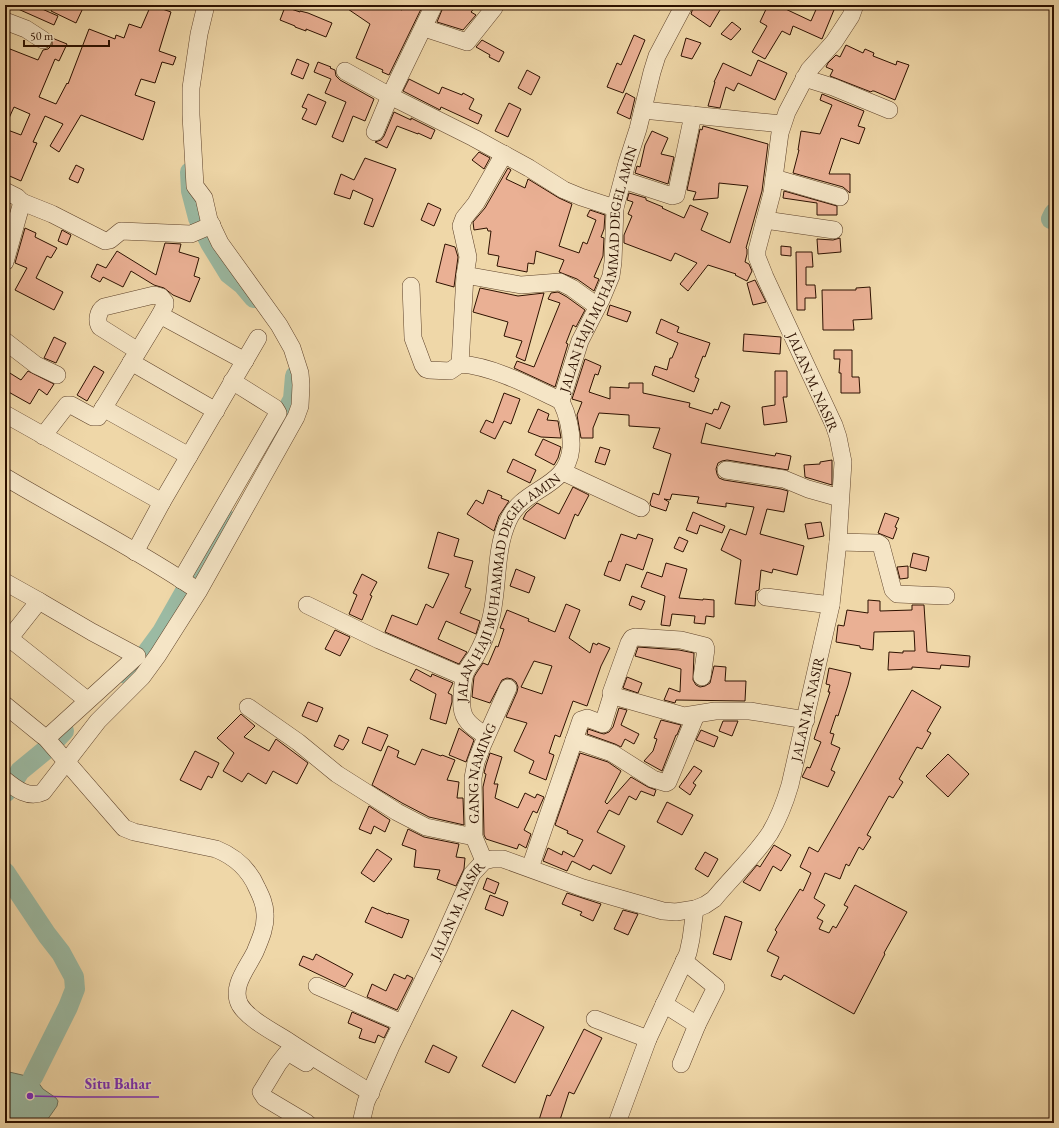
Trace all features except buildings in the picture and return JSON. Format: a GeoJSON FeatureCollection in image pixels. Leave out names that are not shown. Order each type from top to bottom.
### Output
{"type":"FeatureCollection","features":[{"type":"Feature","properties":{"kind":"street"},"geometry":{"type":"LineString","coordinates":[[190,586],[296,417],[300,406],[300,373],[292,348],[278,325],[220,243],[206,210],[204,198],[195,186],[191,115],[192,79],[199,34],[206,5]]}},
{"type":"Feature","properties":{"kind":"street"},"geometry":{"type":"LineString","coordinates":[[375,132],[390,96],[434,5]]}},
{"type":"Feature","properties":{"kind":"street","name":"JALAN HAJI MUHAMMAD DEGEL AMIN"},"geometry":{"type":"LineString","coordinates":[[486,736],[467,722],[463,715],[462,704],[465,673],[485,638],[490,621],[497,577],[500,545],[508,519],[519,504],[528,496],[557,478],[563,472],[569,459],[571,441],[568,416],[561,401],[580,341],[608,284],[612,270],[615,208],[643,110],[652,72],[657,56],[684,5]]}},
{"type":"Feature","properties":{"kind":"street","name":"JALAN M. NASIR"},"geometry":{"type":"LineString","coordinates":[[361,1123],[369,1098],[391,1046],[436,955],[472,874],[484,861],[503,859],[583,888],[663,911],[676,912],[695,909],[705,905],[714,898],[758,849],[782,810],[806,720],[831,605],[838,542],[843,462],[836,431],[765,278],[757,257],[759,241],[772,193],[782,124],[804,78],[813,65],[834,42],[851,16],[855,5]]}},
{"type":"Feature","properties":{"kind":"street"},"geometry":{"type":"LineString","coordinates":[[424,28],[467,42],[494,8]]}},
{"type":"Feature","properties":{"kind":"street"},"geometry":{"type":"LineString","coordinates":[[5,21],[26,29],[43,40]]}},
{"type":"Feature","properties":{"kind":"street"},"geometry":{"type":"LineString","coordinates":[[345,71],[390,96],[504,154],[564,190],[580,197],[615,208]]}},
{"type":"Feature","properties":{"kind":"street"},"geometry":{"type":"LineString","coordinates":[[804,78],[833,86],[889,110]]}},
{"type":"Feature","properties":{"kind":"street"},"geometry":{"type":"LineString","coordinates":[[643,110],[782,124]]}},
{"type":"Feature","properties":{"kind":"street"},"geometry":{"type":"LineString","coordinates":[[623,180],[672,196],[676,194],[693,115]]}},
{"type":"Feature","properties":{"kind":"street"},"geometry":{"type":"LineString","coordinates":[[460,364],[465,275],[468,257],[461,228],[462,223],[464,218],[476,203],[504,154]]}},
{"type":"Feature","properties":{"kind":"street"},"geometry":{"type":"LineString","coordinates":[[774,178],[840,197]]}},
{"type":"Feature","properties":{"kind":"street"},"geometry":{"type":"LineString","coordinates":[[5,191],[17,197],[22,202],[52,214],[105,241],[110,240],[122,231],[190,234],[212,225]]}},
{"type":"Feature","properties":{"kind":"street"},"geometry":{"type":"LineString","coordinates":[[5,262],[22,202]]}},
{"type":"Feature","properties":{"kind":"street"},"geometry":{"type":"LineString","coordinates":[[765,220],[834,230]]}},
{"type":"Feature","properties":{"kind":"street"},"geometry":{"type":"LineString","coordinates":[[465,275],[521,284],[560,282],[572,288],[597,306]]}},
{"type":"Feature","properties":{"kind":"street"},"geometry":{"type":"LineString","coordinates":[[411,286],[413,338],[423,365],[428,370],[447,371],[452,370],[460,364],[472,366],[498,373],[521,382],[561,401]]}},
{"type":"Feature","properties":{"kind":"street"},"geometry":{"type":"LineString","coordinates":[[43,436],[67,405],[71,405],[95,418],[98,417],[103,408],[135,356],[160,315],[165,305],[165,302],[161,297],[154,295],[104,307],[101,309],[98,322],[100,327],[135,356],[216,411]]}},
{"type":"Feature","properties":{"kind":"street"},"geometry":{"type":"LineString","coordinates":[[160,315],[245,361]]}},
{"type":"Feature","properties":{"kind":"street"},"geometry":{"type":"LineString","coordinates":[[135,552],[162,502],[258,338]]}},
{"type":"Feature","properties":{"kind":"street"},"geometry":{"type":"LineString","coordinates":[[5,341],[36,365],[57,375]]}},
{"type":"Feature","properties":{"kind":"street"},"geometry":{"type":"LineString","coordinates":[[9,783],[29,794],[34,795],[43,792],[68,762],[98,721],[148,669],[278,413],[275,408],[232,381]]}},
{"type":"Feature","properties":{"kind":"street"},"geometry":{"type":"LineString","coordinates":[[103,408],[189,456]]}},
{"type":"Feature","properties":{"kind":"street"},"geometry":{"type":"LineString","coordinates":[[5,414],[162,502]]}},
{"type":"Feature","properties":{"kind":"street"},"geometry":{"type":"LineString","coordinates":[[726,470],[784,480],[808,489],[840,498]]}},
{"type":"Feature","properties":{"kind":"street"},"geometry":{"type":"LineString","coordinates":[[563,472],[641,508]]}},
{"type":"Feature","properties":{"kind":"street"},"geometry":{"type":"LineString","coordinates":[[5,477],[135,552],[190,586]]}},
{"type":"Feature","properties":{"kind":"street"},"geometry":{"type":"LineString","coordinates":[[838,542],[878,543],[882,545],[893,590],[897,594],[946,596]]}},
{"type":"Feature","properties":{"kind":"street"},"geometry":{"type":"LineString","coordinates":[[5,582],[137,656],[49,736],[45,737]]}},
{"type":"Feature","properties":{"kind":"street"},"geometry":{"type":"LineString","coordinates":[[766,597],[831,605]]}},
{"type":"Feature","properties":{"kind":"street"},"geometry":{"type":"LineString","coordinates":[[39,601],[7,641],[87,700]]}},
{"type":"Feature","properties":{"kind":"street"},"geometry":{"type":"LineString","coordinates":[[307,605],[379,640],[458,674],[465,673]]}},
{"type":"Feature","properties":{"kind":"street"},"geometry":{"type":"LineString","coordinates":[[530,868],[582,720],[587,718],[603,724],[612,695],[611,689],[630,640],[634,638],[681,640],[705,646],[706,649],[702,677]]}},
{"type":"Feature","properties":{"kind":"street","name":"GANG NAMING"},"geometry":{"type":"LineString","coordinates":[[484,861],[474,837],[473,778],[476,762],[486,736],[508,688]]}},
{"type":"Feature","properties":{"kind":"street"},"geometry":{"type":"LineString","coordinates":[[612,695],[684,716],[715,711],[750,711],[806,720]]}},
{"type":"Feature","properties":{"kind":"street"},"geometry":{"type":"LineString","coordinates":[[5,705],[45,737],[124,828],[134,832],[216,849],[228,854],[243,866],[257,887],[265,906],[265,914],[262,934],[239,982],[237,991],[239,1004],[248,1014],[266,1028],[369,1098]]}},
{"type":"Feature","properties":{"kind":"street"},"geometry":{"type":"LineString","coordinates":[[248,707],[298,742],[337,774],[397,812],[426,827],[474,837]]}},
{"type":"Feature","properties":{"kind":"street"},"geometry":{"type":"LineString","coordinates":[[574,740],[612,753],[652,779],[666,783],[668,782],[696,715]]}},
{"type":"Feature","properties":{"kind":"street"},"geometry":{"type":"LineString","coordinates":[[617,1123],[648,1039],[684,961],[691,939],[695,909]]}},
{"type":"Feature","properties":{"kind":"street"},"geometry":{"type":"LineString","coordinates":[[681,1064],[697,1025],[716,987],[684,961]]}},
{"type":"Feature","properties":{"kind":"street"},"geometry":{"type":"LineString","coordinates":[[317,986],[402,1023]]}},
{"type":"Feature","properties":{"kind":"street"},"geometry":{"type":"LineString","coordinates":[[664,1004],[697,1025]]}},
{"type":"Feature","properties":{"kind":"street"},"geometry":{"type":"LineString","coordinates":[[595,1019],[648,1039]]}},
{"type":"Feature","properties":{"kind":"street"},"geometry":{"type":"LineString","coordinates":[[307,1123],[264,1098],[262,1094],[262,1089],[278,1064],[288,1053],[344,1086],[369,1098]]}},
{"type":"Feature","properties":{"kind":"shaded area"},"geometry":{"type":"Polygon","coordinates":[[[5,1071],[35,1078],[43,1089],[56,1098],[58,1101],[57,1106],[45,1123],[5,1123],[5,1071]]]}},
{"type":"Feature","properties":{"kind":"waterway"},"geometry":{"type":"LineString","coordinates":[[190,172],[191,191],[198,218],[210,243],[229,274],[243,285],[254,298]]}},
{"type":"Feature","properties":{"kind":"waterway"},"geometry":{"type":"LineString","coordinates":[[1051,219],[1054,213]]}},
{"type":"Feature","properties":{"kind":"waterway"},"geometry":{"type":"LineString","coordinates":[[273,435],[293,399],[295,376]]}},
{"type":"Feature","properties":{"kind":"waterway"},"geometry":{"type":"LineString","coordinates":[[126,674],[140,662],[162,632],[226,519]]}},
{"type":"Feature","properties":{"kind":"waterway"},"geometry":{"type":"LineString","coordinates":[[5,793],[20,771],[48,748],[64,731]]}},
{"type":"Feature","properties":{"kind":"waterway"},"geometry":{"type":"LineString","coordinates":[[5,872],[47,935],[61,953],[74,977],[75,989],[68,1007],[33,1077]]}},
{"type":"Feature","properties":{"kind":"place","name":"Situ Bahar"},"geometry":{"type":"Point","coordinates":[30,1096]}}]}
